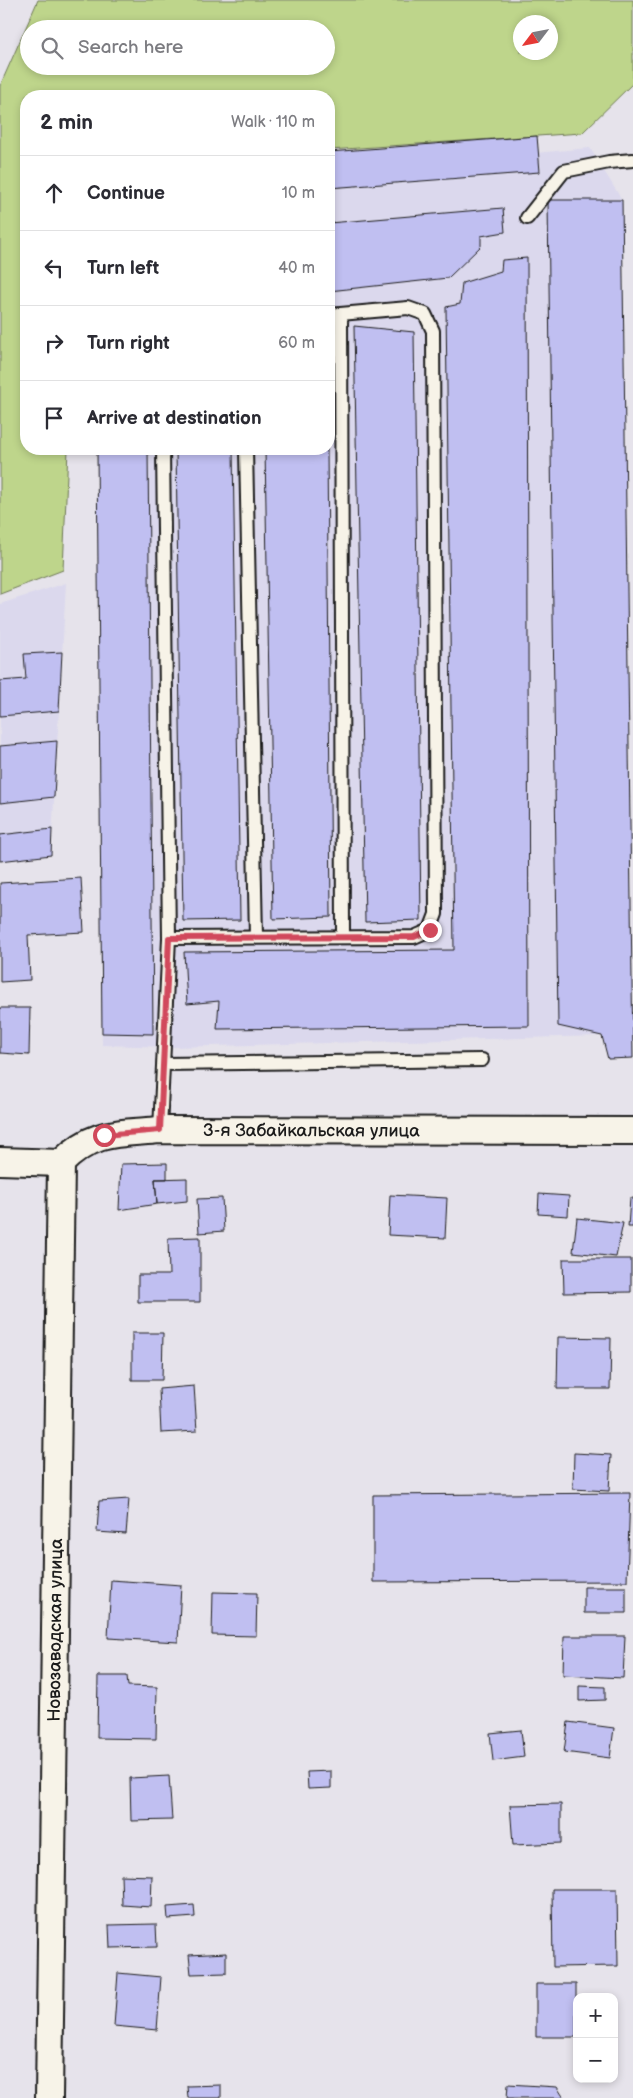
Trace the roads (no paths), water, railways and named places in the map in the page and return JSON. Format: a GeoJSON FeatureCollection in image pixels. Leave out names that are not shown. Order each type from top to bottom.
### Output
{"type":"FeatureCollection","features":[{"type":"Feature","properties":{"kind":"street","name":"3-я Забайкальская улица"},"geometry":{"type":"LineString","coordinates":[[61,1163],[78,1147],[104,1135],[160,1130],[633,1131]]}},
{"type":"Feature","properties":{"kind":"street"},"geometry":{"type":"LineString","coordinates":[[0,1161],[61,1163]]}},
{"type":"Feature","properties":{"kind":"street","name":"Новозаводская улица"},"geometry":{"type":"LineString","coordinates":[[49,2098],[61,1163]]}},
{"type":"Feature","properties":{"kind":"lane"},"geometry":{"type":"LineString","coordinates":[[527,218],[564,171],[609,162],[633,160]]}},
{"type":"Feature","properties":{"kind":"lane"},"geometry":{"type":"LineString","coordinates":[[169,938],[414,937],[430,930],[436,914],[433,331],[425,314],[408,308],[335,315],[343,937]]}},
{"type":"Feature","properties":{"kind":"lane"},"geometry":{"type":"LineString","coordinates":[[160,1130],[169,938],[163,455]]}},
{"type":"Feature","properties":{"kind":"lane"},"geometry":{"type":"LineString","coordinates":[[246,455],[256,937]]}},
{"type":"Feature","properties":{"kind":"lane"},"geometry":{"type":"LineString","coordinates":[[164,1064],[482,1060]]}}]}
